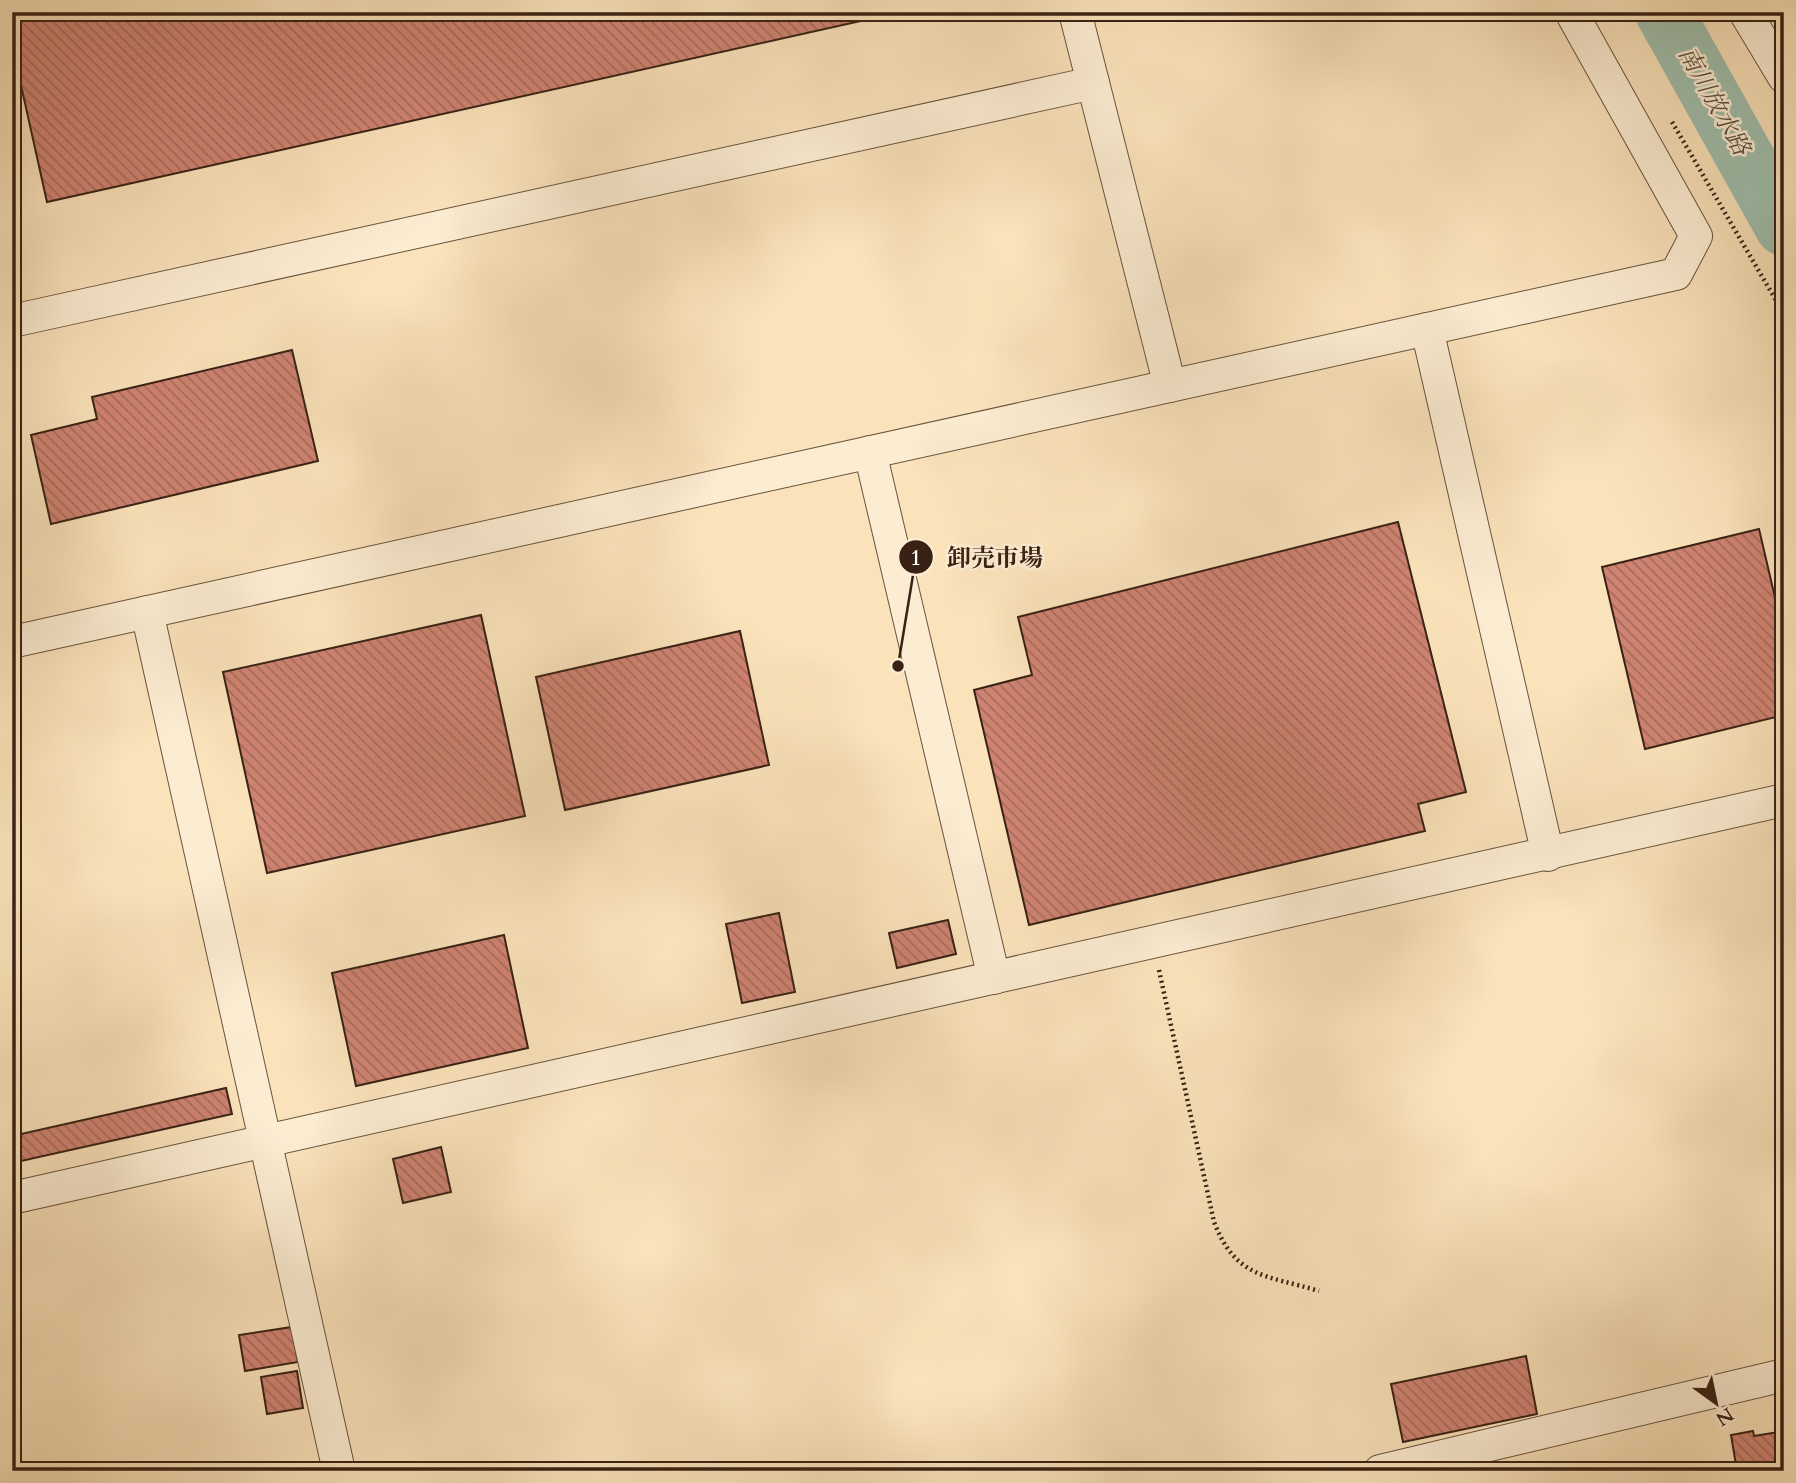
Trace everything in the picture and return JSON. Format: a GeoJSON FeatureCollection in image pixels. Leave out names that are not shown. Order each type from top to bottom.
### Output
{"type":"FeatureCollection","features":[{"type":"Feature","properties":{"kind":"street"},"geometry":{"type":"LineString","coordinates":[[1075,12],[1170,386]]}},
{"type":"Feature","properties":{"kind":"street"},"geometry":{"type":"LineString","coordinates":[[12,642],[1676,274],[1696,236],[1572,12]]}},
{"type":"Feature","properties":{"kind":"street"},"geometry":{"type":"LineString","coordinates":[[1745,12],[1784,77]]}},
{"type":"Feature","properties":{"kind":"street"},"geometry":{"type":"LineString","coordinates":[[12,321],[1093,83]]}},
{"type":"Feature","properties":{"kind":"street"},"geometry":{"type":"LineString","coordinates":[[1427,329],[1548,855]]}},
{"type":"Feature","properties":{"kind":"street"},"geometry":{"type":"LineString","coordinates":[[870,452],[994,978]]}},
{"type":"Feature","properties":{"kind":"street"},"geometry":{"type":"LineString","coordinates":[[147,612],[339,1471]]}},
{"type":"Feature","properties":{"kind":"street"},"geometry":{"type":"LineString","coordinates":[[12,1198],[1784,800]]}},
{"type":"Feature","properties":{"kind":"street"},"geometry":{"type":"LineString","coordinates":[[1380,1471],[1784,1375]]}},
{"type":"Feature","properties":{"kind":"path"},"geometry":{"type":"LineString","coordinates":[[1671,121],[1784,314]]}},
{"type":"Feature","properties":{"kind":"path"},"geometry":{"type":"LineString","coordinates":[[1153,942],[1214,1222],[1221,1241],[1227,1253],[1247,1269],[1319,1291]]}},
{"type":"Feature","properties":{"kind":"building"},"geometry":{"type":"Polygon","coordinates":[[[12,12],[901,12],[47,202],[12,45],[12,12]]]}},
{"type":"Feature","properties":{"kind":"building"},"geometry":{"type":"Polygon","coordinates":[[[292,350],[318,461],[51,524],[31,435],[97,419],[92,397],[292,350]]]}},
{"type":"Feature","properties":{"kind":"building"},"geometry":{"type":"Polygon","coordinates":[[[1398,522],[1466,792],[1418,804],[1425,831],[1029,925],[974,690],[1032,675],[1018,617],[1398,522]]]}},
{"type":"Feature","properties":{"kind":"building"},"geometry":{"type":"Polygon","coordinates":[[[1759,529],[1784,636],[1784,715],[1645,749],[1602,567],[1759,529]]]}},
{"type":"Feature","properties":{"kind":"building"},"geometry":{"type":"Polygon","coordinates":[[[481,615],[525,816],[267,873],[223,672],[481,615]]]}},
{"type":"Feature","properties":{"kind":"building"},"geometry":{"type":"Polygon","coordinates":[[[740,631],[769,765],[565,810],[536,677],[740,631]]]}},
{"type":"Feature","properties":{"kind":"building"},"geometry":{"type":"Polygon","coordinates":[[[779,913],[795,992],[742,1003],[726,924],[779,913]]]}},
{"type":"Feature","properties":{"kind":"building"},"geometry":{"type":"Polygon","coordinates":[[[948,920],[956,954],[897,968],[889,933],[948,920]]]}},
{"type":"Feature","properties":{"kind":"building"},"geometry":{"type":"Polygon","coordinates":[[[504,935],[528,1048],[356,1086],[332,973],[504,935]]]}},
{"type":"Feature","properties":{"kind":"building"},"geometry":{"type":"Polygon","coordinates":[[[226,1088],[232,1114],[12,1163],[12,1136],[226,1088]]]}},
{"type":"Feature","properties":{"kind":"building"},"geometry":{"type":"Polygon","coordinates":[[[441,1147],[451,1192],[403,1203],[393,1159],[441,1147]]]}},
{"type":"Feature","properties":{"kind":"building"},"geometry":{"type":"Polygon","coordinates":[[[292,1327],[298,1362],[245,1371],[239,1335],[292,1327]]]}},
{"type":"Feature","properties":{"kind":"building"},"geometry":{"type":"Polygon","coordinates":[[[1526,1356],[1537,1414],[1403,1442],[1391,1384],[1526,1356]]]}},
{"type":"Feature","properties":{"kind":"building"},"geometry":{"type":"Polygon","coordinates":[[[297,1371],[303,1408],[267,1414],[261,1377],[297,1371]]]}},
{"type":"Feature","properties":{"kind":"building"},"geometry":{"type":"Polygon","coordinates":[[[1753,1431],[1754,1436],[1784,1431],[1784,1471],[1737,1471],[1731,1435],[1753,1431]]]}},
{"type":"Feature","properties":{"kind":"waterway","name":"南川放水路"},"geometry":{"type":"LineString","coordinates":[[1664,12],[1784,227]]}},
{"type":"Feature","properties":{"kind":"place","name":"卸売市場"},"geometry":{"type":"Point","coordinates":[898,666]}}]}
